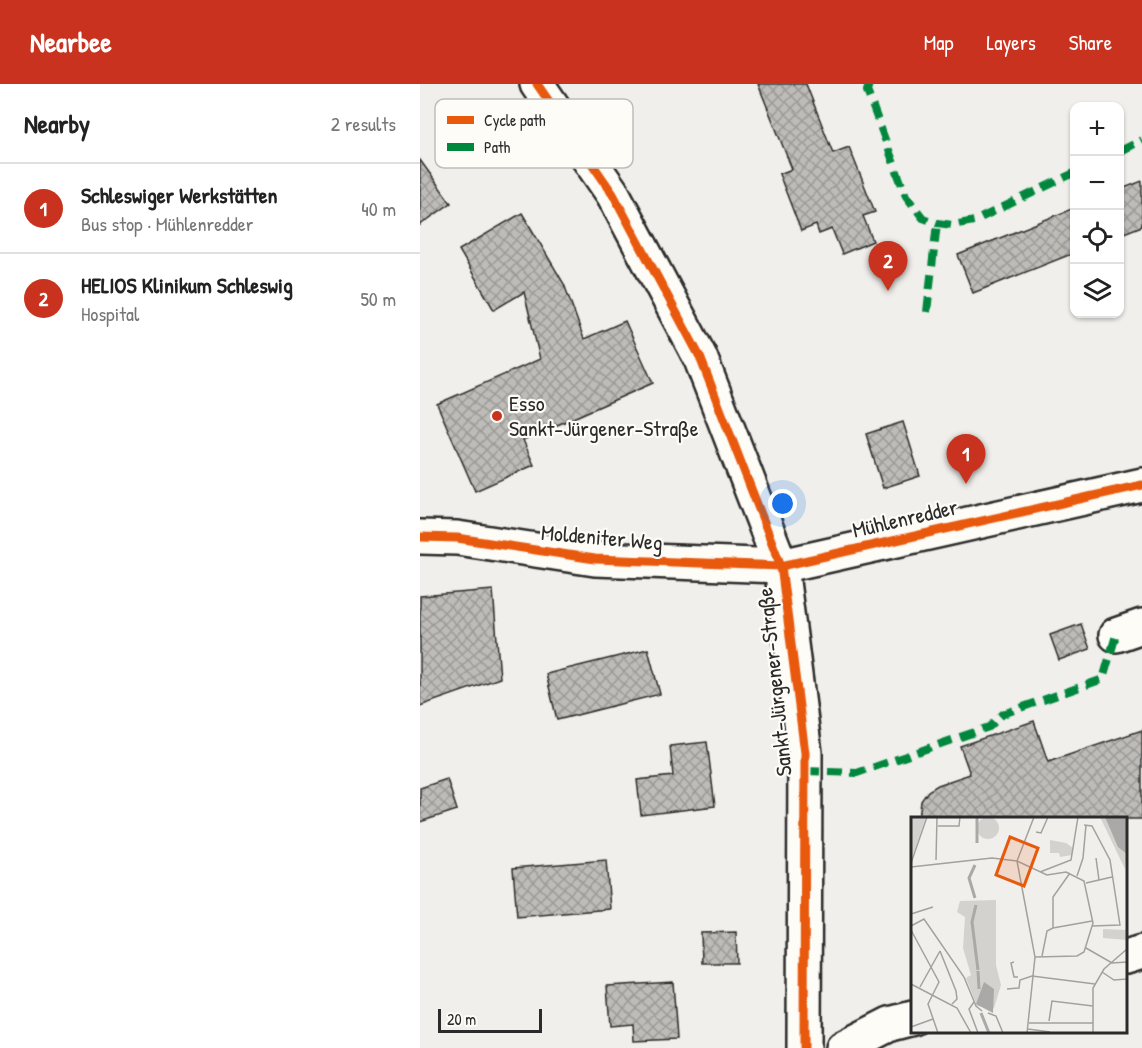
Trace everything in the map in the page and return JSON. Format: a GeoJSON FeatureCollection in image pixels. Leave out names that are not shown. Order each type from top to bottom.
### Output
{"type":"FeatureCollection","features":[{"type":"Feature","properties":{"kind":"street","name":"Sankt-Jürgener-Straße"},"geometry":{"type":"LineString","coordinates":[[537,84],[547,99]]}},
{"type":"Feature","properties":{"kind":"street","name":"Sankt-Jürgener-Straße"},"geometry":{"type":"LineString","coordinates":[[595,168],[613,194],[700,357],[781,566],[805,753],[804,1048]]}},
{"type":"Feature","properties":{"kind":"street","name":"Mühlenredder"},"geometry":{"type":"LineString","coordinates":[[781,566],[1142,485]]}},
{"type":"Feature","properties":{"kind":"street","name":"Moldeniter Weg"},"geometry":{"type":"LineString","coordinates":[[420,537],[457,538],[595,560],[781,566]]}},
{"type":"Feature","properties":{"kind":"street"},"geometry":{"type":"LineString","coordinates":[[1127,956],[1142,952]]}},
{"type":"Feature","properties":{"kind":"street"},"geometry":{"type":"LineString","coordinates":[[843,1048],[890,1024],[911,1018]]}},
{"type":"Feature","properties":{"kind":"building"},"geometry":{"type":"Polygon","coordinates":[[[758,84],[806,84],[833,153],[849,147],[875,212],[863,216],[873,241],[842,254],[832,229],[819,234],[816,225],[801,231],[779,174],[792,169],[758,84]]]}},
{"type":"Feature","properties":{"kind":"building"},"geometry":{"type":"Polygon","coordinates":[[[420,160],[451,203],[420,225],[420,160]]]}},
{"type":"Feature","properties":{"kind":"building"},"geometry":{"type":"Polygon","coordinates":[[[1142,181],[1142,226],[1124,233],[1124,210],[1124,188],[1142,181]]]}},
{"type":"Feature","properties":{"kind":"building"},"geometry":{"type":"Polygon","coordinates":[[[1070,210],[1070,255],[973,293],[958,255],[1070,210]]]}},
{"type":"Feature","properties":{"kind":"building"},"geometry":{"type":"Polygon","coordinates":[[[522,213],[564,284],[584,339],[625,321],[653,383],[523,440],[534,465],[475,491],[437,404],[540,359],[524,292],[494,310],[459,250],[522,213]]]}},
{"type":"Feature","properties":{"kind":"building"},"geometry":{"type":"Polygon","coordinates":[[[903,422],[920,476],[883,488],[866,434],[903,422]]]}},
{"type":"Feature","properties":{"kind":"building"},"geometry":{"type":"Polygon","coordinates":[[[493,590],[500,678],[420,706],[420,596],[493,590]]]}},
{"type":"Feature","properties":{"kind":"building"},"geometry":{"type":"Polygon","coordinates":[[[1081,624],[1090,649],[1059,660],[1050,635],[1081,624]]]}},
{"type":"Feature","properties":{"kind":"building"},"geometry":{"type":"Polygon","coordinates":[[[648,649],[660,694],[557,720],[546,674],[648,649]]]}},
{"type":"Feature","properties":{"kind":"building"},"geometry":{"type":"Polygon","coordinates":[[[1034,721],[1048,762],[1142,730],[1142,819],[1127,819],[1127,817],[919,817],[921,801],[928,791],[938,785],[970,774],[960,746],[1034,721]]]}},
{"type":"Feature","properties":{"kind":"building"},"geometry":{"type":"Polygon","coordinates":[[[707,742],[715,806],[641,815],[637,780],[673,776],[670,746],[707,742]]]}},
{"type":"Feature","properties":{"kind":"building"},"geometry":{"type":"Polygon","coordinates":[[[447,779],[457,810],[420,822],[420,788],[447,779]]]}},
{"type":"Feature","properties":{"kind":"building"},"geometry":{"type":"Polygon","coordinates":[[[606,860],[610,909],[517,917],[513,868],[606,860]]]}},
{"type":"Feature","properties":{"kind":"building"},"geometry":{"type":"Polygon","coordinates":[[[736,932],[737,963],[702,963],[701,933],[736,932]]]}},
{"type":"Feature","properties":{"kind":"building"},"geometry":{"type":"Polygon","coordinates":[[[673,982],[677,1039],[634,1041],[633,1024],[610,1026],[607,986],[673,982]]]}},
{"type":"Feature","properties":{"kind":"marked path"},"geometry":{"type":"LineString","coordinates":[[869,84],[867,91],[906,196],[923,218],[953,225],[974,221],[1070,175]]}},
{"type":"Feature","properties":{"kind":"marked path"},"geometry":{"type":"LineString","coordinates":[[1124,149],[1142,140]]}},
{"type":"Feature","properties":{"kind":"marked path"},"geometry":{"type":"LineString","coordinates":[[927,312],[937,223]]}},
{"type":"Feature","properties":{"kind":"marked path"},"geometry":{"type":"LineString","coordinates":[[805,771],[857,773],[989,727],[1003,714],[1103,679],[1116,635]]}},
{"type":"Feature","properties":{"kind":"cycle path"},"geometry":{"type":"LineString","coordinates":[[537,84],[547,99]]}},
{"type":"Feature","properties":{"kind":"cycle path"},"geometry":{"type":"LineString","coordinates":[[595,168],[613,194],[700,357],[781,566],[805,753],[804,1048]]}},
{"type":"Feature","properties":{"kind":"cycle path"},"geometry":{"type":"LineString","coordinates":[[420,537],[457,538],[595,559],[781,566],[1142,485]]}},
{"type":"Feature","properties":{"kind":"place","name":"HELIOS Klinikum Schleswig"},"geometry":{"type":"Point","coordinates":[888,291]}},
{"type":"Feature","properties":{"kind":"place","name":"Esso Sankt-Jürgener-Straße"},"geometry":{"type":"Point","coordinates":[497,416]}},
{"type":"Feature","properties":{"kind":"place","name":"Schleswiger Werkstätten"},"geometry":{"type":"Point","coordinates":[966,484]}}]}
